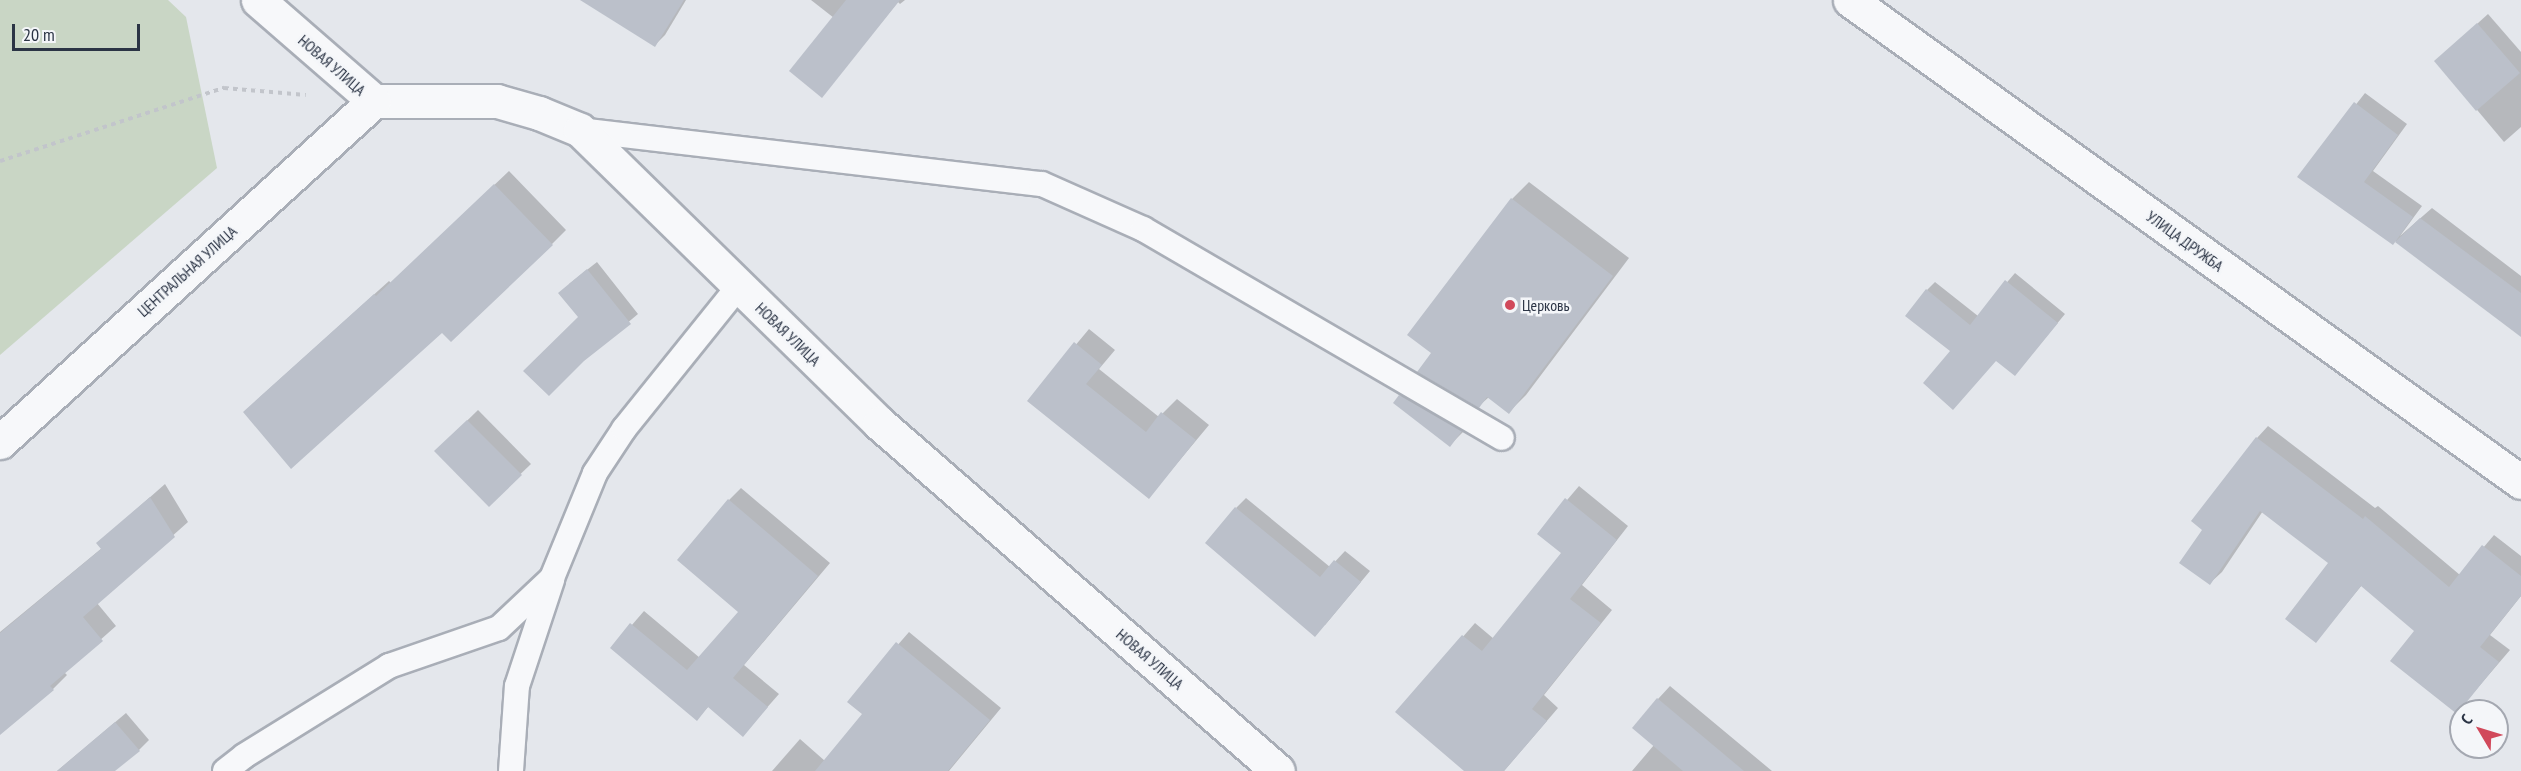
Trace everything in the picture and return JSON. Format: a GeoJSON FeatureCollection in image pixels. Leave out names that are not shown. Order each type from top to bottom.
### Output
{"type":"FeatureCollection","features":[{"type":"Feature","properties":{"kind":"street","name":"НОВАЯ УЛИЦА"},"geometry":{"type":"LineString","coordinates":[[258,0],[374,101],[497,101],[539,113],[579,130],[879,423],[1278,771]]}},
{"type":"Feature","properties":{"kind":"street","name":"УЛИЦА ДРУЖБА"},"geometry":{"type":"LineString","coordinates":[[1850,0],[2521,482]]}},
{"type":"Feature","properties":{"kind":"street","name":"ЦЕНТРАЛЬНАЯ УЛИЦА"},"geometry":{"type":"LineString","coordinates":[[0,442],[374,101]]}},
{"type":"Feature","properties":{"kind":"lane"},"geometry":{"type":"LineString","coordinates":[[579,130],[1042,184],[1143,229],[1502,438]]}},
{"type":"Feature","properties":{"kind":"lane"},"geometry":{"type":"LineString","coordinates":[[511,771],[517,686],[552,578],[595,473],[624,429],[740,286]]}},
{"type":"Feature","properties":{"kind":"lane"},"geometry":{"type":"LineString","coordinates":[[225,771],[244,756],[389,666],[499,628],[552,578]]}},
{"type":"Feature","properties":{"kind":"path"},"geometry":{"type":"LineString","coordinates":[[0,161],[224,88],[374,101]]}},
{"type":"Feature","properties":{"kind":"green space"},"geometry":{"type":"Polygon","coordinates":[[[0,0],[168,0],[186,17],[217,168],[0,355],[0,0]]]}},
{"type":"Feature","properties":{"kind":"building"},"geometry":{"type":"Polygon","coordinates":[[[580,0],[684,0],[655,47],[580,0]]]}},
{"type":"Feature","properties":{"kind":"building"},"geometry":{"type":"Polygon","coordinates":[[[846,0],[900,0],[822,98],[789,71],[846,0]]]}},
{"type":"Feature","properties":{"kind":"building"},"geometry":{"type":"Polygon","coordinates":[[[2477,23],[2520,73],[2476,111],[2434,61],[2477,23]]]}},
{"type":"Feature","properties":{"kind":"building"},"geometry":{"type":"Polygon","coordinates":[[[2354,102],[2398,135],[2364,182],[2413,217],[2393,245],[2297,177],[2354,102]]]}},
{"type":"Feature","properties":{"kind":"building"},"geometry":{"type":"Polygon","coordinates":[[[494,184],[553,245],[451,342],[442,333],[291,469],[243,412],[374,294],[376,296],[494,184]]]}},
{"type":"Feature","properties":{"kind":"building","name":"Церковь"},"geometry":{"type":"Polygon","coordinates":[[[1511,198],[1613,276],[1509,414],[1487,397],[1479,408],[1417,372],[1431,353],[1407,335],[1511,198]]]}},
{"type":"Feature","properties":{"kind":"building"},"geometry":{"type":"Polygon","coordinates":[[[2420,218],[2521,293],[2521,337],[2395,242],[2420,218]]]}},
{"type":"Feature","properties":{"kind":"building"},"geometry":{"type":"Polygon","coordinates":[[[587,269],[631,324],[584,361],[549,396],[523,371],[578,317],[558,293],[587,269]]]}},
{"type":"Feature","properties":{"kind":"building"},"geometry":{"type":"Polygon","coordinates":[[[2005,280],[2058,323],[2015,376],[1996,361],[1953,410],[1923,383],[1950,351],[1905,316],[1926,289],[1970,325],[2005,280]]]}},
{"type":"Feature","properties":{"kind":"building"},"geometry":{"type":"Polygon","coordinates":[[[1074,342],[1102,365],[1086,384],[1146,432],[1161,412],[1196,440],[1149,499],[1027,401],[1074,342]]]}},
{"type":"Feature","properties":{"kind":"building"},"geometry":{"type":"Polygon","coordinates":[[[1399,395],[1462,431],[1450,447],[1393,403],[1399,395]]]}},
{"type":"Feature","properties":{"kind":"building"},"geometry":{"type":"Polygon","coordinates":[[[467,420],[522,475],[489,507],[434,451],[467,420]]]}},
{"type":"Feature","properties":{"kind":"building"},"geometry":{"type":"Polygon","coordinates":[[[2256,437],[2363,519],[2365,516],[2449,587],[2482,545],[2521,576],[2521,596],[2480,647],[2499,662],[2469,699],[2449,699],[2449,708],[2390,661],[2414,631],[2361,586],[2316,643],[2285,619],[2328,563],[2260,511],[2210,585],[2179,563],[2202,530],[2191,521],[2256,437]]]}},
{"type":"Feature","properties":{"kind":"building"},"geometry":{"type":"Polygon","coordinates":[[[150,497],[175,537],[83,617],[103,641],[50,686],[54,690],[0,735],[0,633],[101,549],[96,543],[150,497]]]}},
{"type":"Feature","properties":{"kind":"building"},"geometry":{"type":"Polygon","coordinates":[[[1565,498],[1617,540],[1570,599],[1601,623],[1532,709],[1547,721],[1504,771],[1464,771],[1395,712],[1462,635],[1482,651],[1561,553],[1537,534],[1565,498]]]}},
{"type":"Feature","properties":{"kind":"building"},"geometry":{"type":"Polygon","coordinates":[[[728,499],[818,576],[733,678],[768,707],[743,737],[708,707],[697,721],[610,648],[630,623],[687,670],[738,612],[677,560],[728,499]]]}},
{"type":"Feature","properties":{"kind":"building"},"geometry":{"type":"Polygon","coordinates":[[[1235,507],[1320,577],[1334,560],[1361,582],[1315,637],[1205,543],[1235,507]]]}},
{"type":"Feature","properties":{"kind":"building"},"geometry":{"type":"Polygon","coordinates":[[[896,642],[990,720],[948,771],[815,771],[862,714],[847,702],[896,642]]]}},
{"type":"Feature","properties":{"kind":"building"},"geometry":{"type":"Polygon","coordinates":[[[1657,698],[1744,771],[1683,771],[1632,728],[1657,698]]]}},
{"type":"Feature","properties":{"kind":"building"},"geometry":{"type":"Polygon","coordinates":[[[115,722],[140,751],[115,771],[57,771],[115,722]]]}},
{"type":"Feature","properties":{"kind":"place","name":"Церковь"},"geometry":{"type":"Point","coordinates":[1510,305]}}]}
